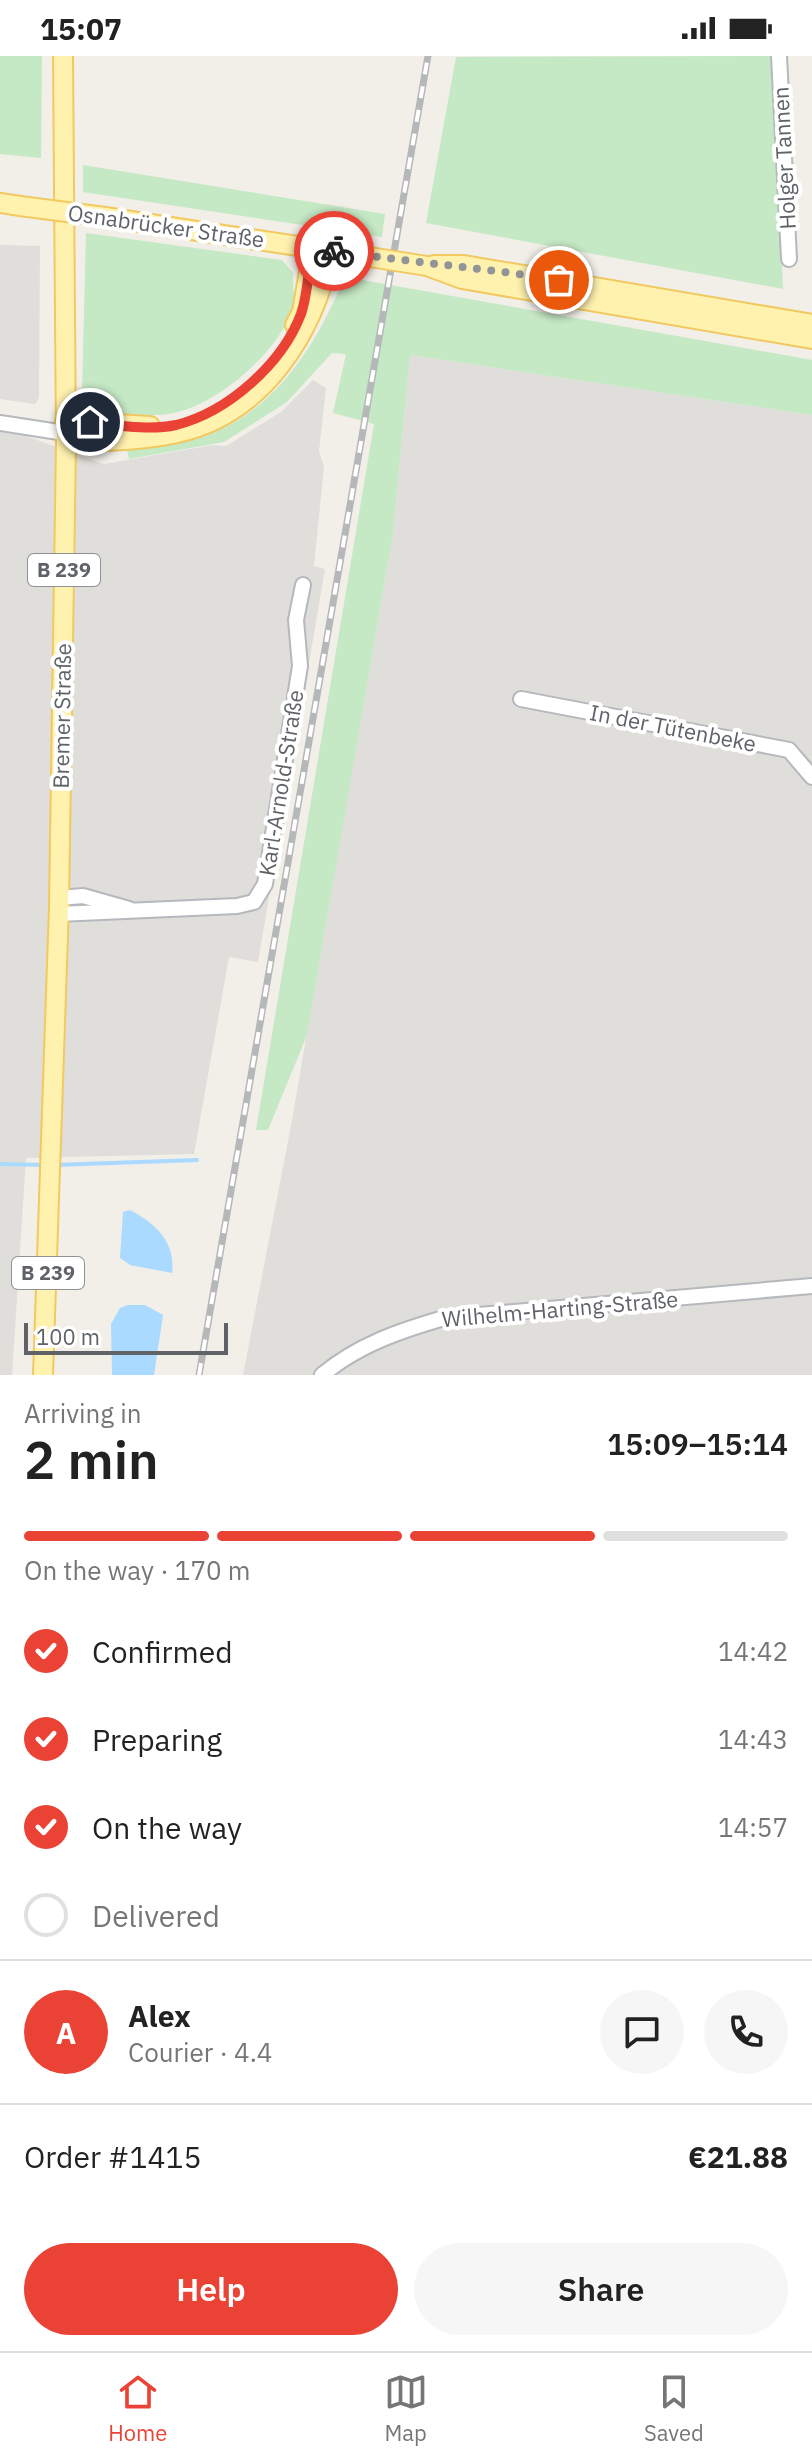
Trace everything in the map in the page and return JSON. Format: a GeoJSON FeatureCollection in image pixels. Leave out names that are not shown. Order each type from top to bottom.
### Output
{"type":"FeatureCollection","features":[{"type":"Feature","properties":{"kind":"main road","name":"Bremer Straße"},"geometry":{"type":"LineString","coordinates":[[43,1375],[59,906],[65,432],[63,56]]}},
{"type":"Feature","properties":{"kind":"main road","name":"Osnabrücker Straße"},"geometry":{"type":"LineString","coordinates":[[0,203],[427,266],[464,265],[812,324]]}},
{"type":"Feature","properties":{"kind":"main road"},"geometry":{"type":"LineString","coordinates":[[65,432],[176,425],[214,409],[244,389],[283,349],[302,312],[322,249]]}},
{"type":"Feature","properties":{"kind":"main road","name":"Osnabrücker Straße"},"geometry":{"type":"LineString","coordinates":[[427,266],[462,279],[812,339]]}},
{"type":"Feature","properties":{"kind":"street","name":"Holger Tannen"},"geometry":{"type":"LineString","coordinates":[[779,56],[789,259]]}},
{"type":"Feature","properties":{"kind":"street"},"geometry":{"type":"LineString","coordinates":[[0,423],[65,432]]}},
{"type":"Feature","properties":{"kind":"street","name":"Karl-Arnold-Straße"},"geometry":{"type":"LineString","coordinates":[[59,906],[83,896],[129,909],[237,906],[254,902],[265,884],[300,666],[296,620],[303,585]]}},
{"type":"Feature","properties":{"kind":"street","name":"In der Tütenbeke"},"geometry":{"type":"LineString","coordinates":[[521,699],[789,750],[812,777]]}},
{"type":"Feature","properties":{"kind":"street","name":"Wilhelm-Harting-Straße"},"geometry":{"type":"LineString","coordinates":[[322,1375],[338,1362],[388,1334],[444,1318],[812,1286]]}},
{"type":"Feature","properties":{"kind":"shaded area"},"geometry":{"type":"Polygon","coordinates":[[[0,245],[40,246],[39,398],[35,404],[0,399],[0,245]]]}},
{"type":"Feature","properties":{"kind":"shaded area"},"geometry":{"type":"Polygon","coordinates":[[[410,355],[812,415],[812,1375],[243,1375],[292,1120],[393,534],[410,355]]]}},
{"type":"Feature","properties":{"kind":"shaded area"},"geometry":{"type":"Polygon","coordinates":[[[313,380],[326,388],[319,451],[324,467],[314,566],[325,569],[258,962],[229,957],[194,1154],[26,1158],[12,1375],[0,1375],[0,432],[26,436],[104,464],[213,445],[226,446],[281,412],[313,380]]]}},
{"type":"Feature","properties":{"kind":"green space"},"geometry":{"type":"Polygon","coordinates":[[[0,56],[42,56],[41,158],[0,154],[0,56]]]}},
{"type":"Feature","properties":{"kind":"green space"},"geometry":{"type":"Polygon","coordinates":[[[772,56],[783,289],[426,223],[456,57],[772,56]]]}},
{"type":"Feature","properties":{"kind":"green space"},"geometry":{"type":"Polygon","coordinates":[[[83,165],[385,214],[382,237],[83,192],[83,165]]]}},
{"type":"Feature","properties":{"kind":"green space"},"geometry":{"type":"Polygon","coordinates":[[[86,233],[282,260],[293,273],[292,310],[273,344],[258,360],[242,376],[204,402],[185,410],[158,415],[93,410],[82,393],[86,233]]]}},
{"type":"Feature","properties":{"kind":"green space"},"geometry":{"type":"Polygon","coordinates":[[[345,277],[812,360],[812,415],[410,355],[393,534],[307,1035],[268,1130],[256,1130],[374,424],[333,413],[346,354],[332,353],[287,402],[224,442],[129,459],[127,450],[197,439],[232,424],[254,409],[292,371],[308,349],[345,277]]]}},
{"type":"Feature","properties":{"kind":"water"},"geometry":{"type":"Polygon","coordinates":[[[130,1210],[148,1221],[162,1235],[171,1252],[172,1273],[130,1265],[120,1258],[123,1212],[130,1210]]]}},
{"type":"Feature","properties":{"kind":"water"},"geometry":{"type":"Polygon","coordinates":[[[145,1305],[163,1315],[154,1375],[112,1375],[111,1324],[120,1308],[145,1305]]]}},
{"type":"Feature","properties":{"kind":"waterway"},"geometry":{"type":"LineString","coordinates":[[54,1165],[197,1160]]}},
{"type":"Feature","properties":{"kind":"waterway"},"geometry":{"type":"LineString","coordinates":[[0,1164],[46,1165]]}},
{"type":"Feature","properties":{"kind":"railway"},"geometry":{"type":"LineString","coordinates":[[199,1375],[428,56]]}},
{"type":"Feature","properties":{"kind":"way so far"},"geometry":{"type":"LineString","coordinates":[[334,251],[427,266],[464,265],[559,280]]}},
{"type":"Feature","properties":{"kind":"route"},"geometry":{"type":"LineString","coordinates":[[90,422],[140,427],[176,425],[214,409],[244,389],[283,349],[302,312],[313,248],[334,251]]}}]}
